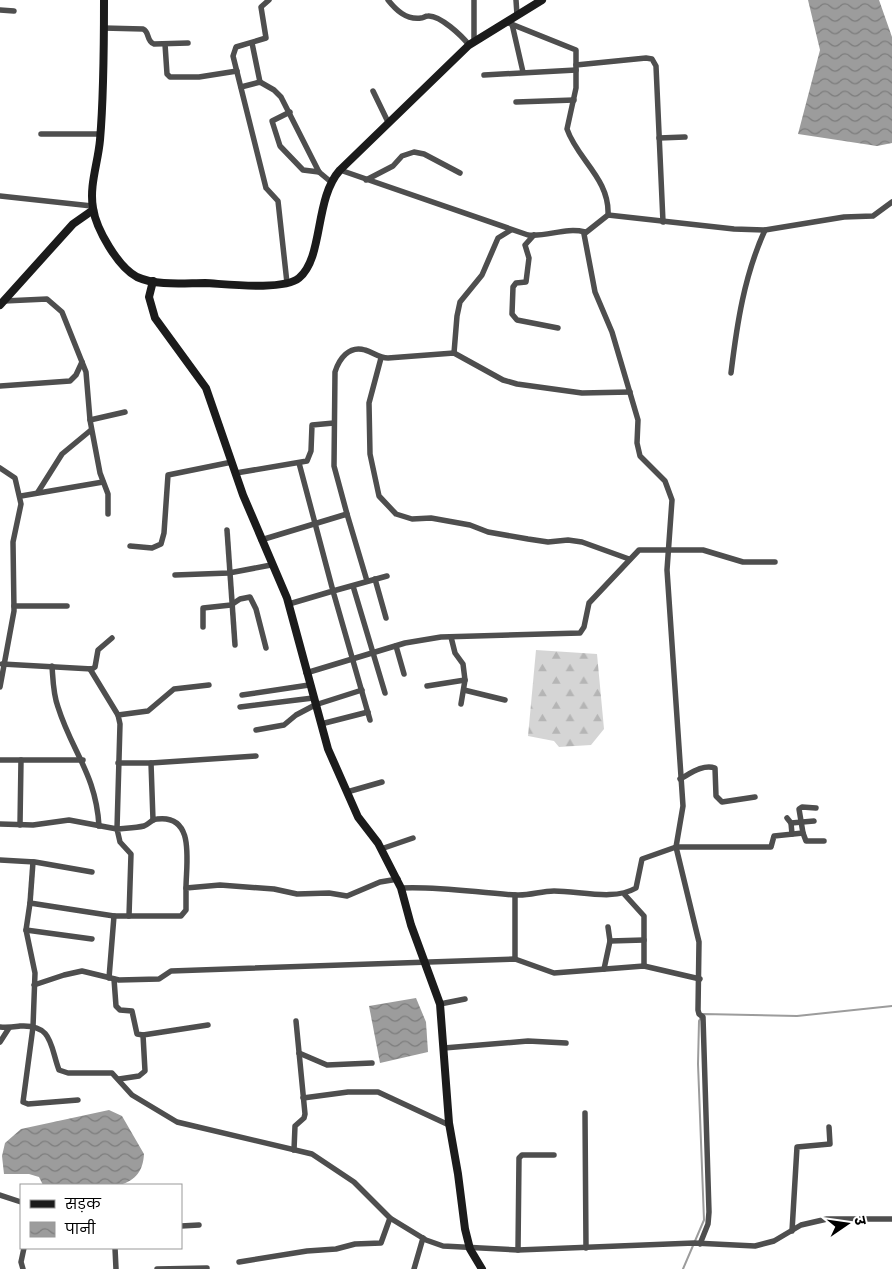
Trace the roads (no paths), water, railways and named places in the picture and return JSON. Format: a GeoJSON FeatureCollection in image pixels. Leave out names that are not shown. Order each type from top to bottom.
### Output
{"type":"FeatureCollection","features":[{"type":"Feature","properties":{"kind":"street"},"geometry":{"type":"LineString","coordinates":[[104,0],[100,134],[93,186],[93,208],[106,240],[122,266],[137,277],[153,281],[254,284],[287,283],[298,279],[308,266],[326,195],[331,182],[340,170],[472,43],[509,23],[517,15],[542,0]]}},
{"type":"Feature","properties":{"kind":"street"},"geometry":{"type":"LineString","coordinates":[[269,0],[261,7],[266,38],[234,49],[237,71],[266,188],[278,201],[287,283]]}},
{"type":"Feature","properties":{"kind":"street"},"geometry":{"type":"LineString","coordinates":[[388,0],[396,10],[405,16],[418,18],[431,16],[457,30],[472,43]]}},
{"type":"Feature","properties":{"kind":"street"},"geometry":{"type":"LineString","coordinates":[[472,43],[474,0]]}},
{"type":"Feature","properties":{"kind":"street"},"geometry":{"type":"LineString","coordinates":[[516,0],[517,15]]}},
{"type":"Feature","properties":{"kind":"street"},"geometry":{"type":"LineString","coordinates":[[0,10],[14,11]]}},
{"type":"Feature","properties":{"kind":"street"},"geometry":{"type":"LineString","coordinates":[[509,23],[573,47],[576,50],[574,100],[567,128],[600,181],[608,204],[608,216]]}},
{"type":"Feature","properties":{"kind":"street"},"geometry":{"type":"LineString","coordinates":[[509,23],[523,72]]}},
{"type":"Feature","properties":{"kind":"street"},"geometry":{"type":"LineString","coordinates":[[103,28],[143,29],[147,32],[151,43],[188,43]]}},
{"type":"Feature","properties":{"kind":"street"},"geometry":{"type":"LineString","coordinates":[[252,43],[260,82]]}},
{"type":"Feature","properties":{"kind":"street"},"geometry":{"type":"LineString","coordinates":[[165,44],[167,74],[170,77],[199,77],[237,71]]}},
{"type":"Feature","properties":{"kind":"street"},"geometry":{"type":"LineString","coordinates":[[484,75],[576,68],[646,58],[652,59],[656,66],[663,222]]}},
{"type":"Feature","properties":{"kind":"street"},"geometry":{"type":"LineString","coordinates":[[241,87],[260,82],[274,90],[290,112],[319,172],[331,182]]}},
{"type":"Feature","properties":{"kind":"street"},"geometry":{"type":"LineString","coordinates":[[373,91],[388,122]]}},
{"type":"Feature","properties":{"kind":"street"},"geometry":{"type":"LineString","coordinates":[[516,102],[574,100]]}},
{"type":"Feature","properties":{"kind":"street"},"geometry":{"type":"LineString","coordinates":[[290,112],[272,121],[280,146],[303,170],[319,172]]}},
{"type":"Feature","properties":{"kind":"street"},"geometry":{"type":"LineString","coordinates":[[41,134],[100,134]]}},
{"type":"Feature","properties":{"kind":"street"},"geometry":{"type":"LineString","coordinates":[[659,138],[685,137]]}},
{"type":"Feature","properties":{"kind":"street"},"geometry":{"type":"LineString","coordinates":[[366,180],[393,166],[402,156],[414,152],[424,154],[460,173]]}},
{"type":"Feature","properties":{"kind":"street"},"geometry":{"type":"LineString","coordinates":[[340,170],[511,230],[534,236],[566,230],[585,232],[608,216],[734,230],[765,230],[844,217],[873,216],[882,212],[892,202]]}},
{"type":"Feature","properties":{"kind":"street"},"geometry":{"type":"LineString","coordinates":[[0,196],[93,208]]}},
{"type":"Feature","properties":{"kind":"street"},"geometry":{"type":"LineString","coordinates":[[2,303],[73,224],[93,208]]}},
{"type":"Feature","properties":{"kind":"street"},"geometry":{"type":"LineString","coordinates":[[454,353],[460,302],[482,276],[498,238],[511,230]]}},
{"type":"Feature","properties":{"kind":"street"},"geometry":{"type":"LineString","coordinates":[[731,373],[748,275],[765,230]]}},
{"type":"Feature","properties":{"kind":"street"},"geometry":{"type":"LineString","coordinates":[[585,232],[595,292],[612,332],[638,420],[637,443],[640,456],[665,481],[672,500],[672,516],[667,549],[683,806],[676,847],[699,942],[709,1212],[708,1224],[697,1243]]}},
{"type":"Feature","properties":{"kind":"street"},"geometry":{"type":"LineString","coordinates":[[534,236],[525,244],[528,258],[526,282],[514,284],[512,314],[516,320],[558,328]]}},
{"type":"Feature","properties":{"kind":"street"},"geometry":{"type":"LineString","coordinates":[[153,281],[149,297],[155,318],[206,388],[261,540],[289,604],[309,685],[328,748],[358,817],[381,849],[398,879],[423,961],[440,1004],[449,1125],[465,1229],[470,1248],[482,1269]]}},
{"type":"Feature","properties":{"kind":"street"},"geometry":{"type":"LineString","coordinates":[[2,303],[36,298],[54,302],[62,312],[87,379],[91,430],[103,482],[108,494],[108,514]]}},
{"type":"Feature","properties":{"kind":"street"},"geometry":{"type":"LineString","coordinates":[[367,582],[334,466],[335,372],[338,362],[343,355],[361,349],[382,358],[454,353],[502,380],[518,384],[591,393],[630,392]]}},
{"type":"Feature","properties":{"kind":"street"},"geometry":{"type":"LineString","coordinates":[[382,358],[369,402],[370,454],[379,496],[396,514],[412,519],[431,518],[470,526],[488,532],[528,539],[548,542],[568,540],[582,542],[629,559]]}},
{"type":"Feature","properties":{"kind":"street"},"geometry":{"type":"LineString","coordinates":[[0,386],[70,381],[76,375],[82,362]]}},
{"type":"Feature","properties":{"kind":"street"},"geometry":{"type":"LineString","coordinates":[[90,420],[125,412]]}},
{"type":"Feature","properties":{"kind":"street"},"geometry":{"type":"LineString","coordinates":[[236,473],[299,463],[310,458],[312,425],[334,423]]}},
{"type":"Feature","properties":{"kind":"street"},"geometry":{"type":"LineString","coordinates":[[38,492],[62,454],[91,430]]}},
{"type":"Feature","properties":{"kind":"street"},"geometry":{"type":"LineString","coordinates":[[130,546],[152,548],[161,544],[164,532],[168,475],[232,462]]}},
{"type":"Feature","properties":{"kind":"street"},"geometry":{"type":"LineString","coordinates":[[299,463],[314,524],[370,720]]}},
{"type":"Feature","properties":{"kind":"street"},"geometry":{"type":"LineString","coordinates":[[0,468],[15,478],[21,496],[13,542],[14,606],[2,664],[0,687]]}},
{"type":"Feature","properties":{"kind":"street"},"geometry":{"type":"LineString","coordinates":[[21,496],[103,482]]}},
{"type":"Feature","properties":{"kind":"street"},"geometry":{"type":"LineString","coordinates":[[261,540],[347,514]]}},
{"type":"Feature","properties":{"kind":"street"},"geometry":{"type":"LineString","coordinates":[[227,530],[235,645]]}},
{"type":"Feature","properties":{"kind":"street"},"geometry":{"type":"LineString","coordinates":[[306,673],[396,646],[451,637],[580,633],[584,627],[589,603],[638,550],[703,550],[743,562],[775,562]]}},
{"type":"Feature","properties":{"kind":"street"},"geometry":{"type":"LineString","coordinates":[[175,576],[229,572],[271,565]]}},
{"type":"Feature","properties":{"kind":"street"},"geometry":{"type":"LineString","coordinates":[[289,604],[387,576]]}},
{"type":"Feature","properties":{"kind":"street"},"geometry":{"type":"LineString","coordinates":[[375,579],[386,618]]}},
{"type":"Feature","properties":{"kind":"street"},"geometry":{"type":"LineString","coordinates":[[353,586],[385,693]]}},
{"type":"Feature","properties":{"kind":"street"},"geometry":{"type":"LineString","coordinates":[[203,627],[203,608],[231,605],[240,599],[253,599],[266,648]]}},
{"type":"Feature","properties":{"kind":"street"},"geometry":{"type":"LineString","coordinates":[[14,606],[67,606]]}},
{"type":"Feature","properties":{"kind":"street"},"geometry":{"type":"LineString","coordinates":[[451,637],[456,652],[464,664],[465,680],[461,704]]}},
{"type":"Feature","properties":{"kind":"street"},"geometry":{"type":"LineString","coordinates":[[2,664],[90,669],[95,667],[98,650],[112,638]]}},
{"type":"Feature","properties":{"kind":"street"},"geometry":{"type":"LineString","coordinates":[[396,646],[404,674]]}},
{"type":"Feature","properties":{"kind":"street"},"geometry":{"type":"LineString","coordinates":[[52,666],[58,707],[83,760],[96,800],[99,826]]}},
{"type":"Feature","properties":{"kind":"street"},"geometry":{"type":"LineString","coordinates":[[90,669],[118,715],[120,724],[117,830],[120,842],[131,854],[129,916]]}},
{"type":"Feature","properties":{"kind":"street"},"geometry":{"type":"LineString","coordinates":[[427,686],[465,680]]}},
{"type":"Feature","properties":{"kind":"street"},"geometry":{"type":"LineString","coordinates":[[118,715],[148,711],[174,689],[209,685]]}},
{"type":"Feature","properties":{"kind":"street"},"geometry":{"type":"LineString","coordinates":[[242,695],[309,685]]}},
{"type":"Feature","properties":{"kind":"street"},"geometry":{"type":"LineString","coordinates":[[240,707],[314,702],[362,690]]}},
{"type":"Feature","properties":{"kind":"street"},"geometry":{"type":"LineString","coordinates":[[464,690],[505,700]]}},
{"type":"Feature","properties":{"kind":"street"},"geometry":{"type":"LineString","coordinates":[[256,730],[284,725],[314,702]]}},
{"type":"Feature","properties":{"kind":"street"},"geometry":{"type":"LineString","coordinates":[[321,724],[368,712]]}},
{"type":"Feature","properties":{"kind":"street"},"geometry":{"type":"LineString","coordinates":[[118,763],[256,756]]}},
{"type":"Feature","properties":{"kind":"street"},"geometry":{"type":"LineString","coordinates":[[0,760],[83,760]]}},
{"type":"Feature","properties":{"kind":"street"},"geometry":{"type":"LineString","coordinates":[[20,825],[21,760]]}},
{"type":"Feature","properties":{"kind":"street"},"geometry":{"type":"LineString","coordinates":[[151,762],[153,820]]}},
{"type":"Feature","properties":{"kind":"street"},"geometry":{"type":"LineString","coordinates":[[680,779],[695,770],[712,767],[716,768],[716,796],[722,802],[755,797]]}},
{"type":"Feature","properties":{"kind":"street"},"geometry":{"type":"LineString","coordinates":[[346,792],[382,782]]}},
{"type":"Feature","properties":{"kind":"street"},"geometry":{"type":"LineString","coordinates":[[816,808],[802,807],[799,809],[800,821],[806,841],[824,841]]}},
{"type":"Feature","properties":{"kind":"street"},"geometry":{"type":"LineString","coordinates":[[0,824],[20,825],[69,820],[117,830],[143,826],[153,820],[172,821],[181,825],[185,832],[186,910],[181,916],[114,916],[30,903]]}},
{"type":"Feature","properties":{"kind":"street"},"geometry":{"type":"LineString","coordinates":[[792,834],[789,820],[814,821]]}},
{"type":"Feature","properties":{"kind":"street"},"geometry":{"type":"LineString","coordinates":[[401,888],[446,888],[515,895],[533,895],[551,891],[625,895],[636,888],[642,859],[676,847],[772,847],[774,836],[803,833]]}},
{"type":"Feature","properties":{"kind":"street"},"geometry":{"type":"LineString","coordinates":[[381,849],[413,838]]}},
{"type":"Feature","properties":{"kind":"street"},"geometry":{"type":"LineString","coordinates":[[0,860],[34,862],[92,872]]}},
{"type":"Feature","properties":{"kind":"street"},"geometry":{"type":"LineString","coordinates":[[34,862],[26,930],[34,961],[33,1027],[23,1102],[28,1104],[78,1100]]}},
{"type":"Feature","properties":{"kind":"street"},"geometry":{"type":"LineString","coordinates":[[186,888],[220,885],[274,889],[297,894],[329,893],[347,896],[370,886],[398,879]]}},
{"type":"Feature","properties":{"kind":"street"},"geometry":{"type":"LineString","coordinates":[[515,895],[515,959]]}},
{"type":"Feature","properties":{"kind":"street"},"geometry":{"type":"LineString","coordinates":[[625,895],[644,916],[644,966]]}},
{"type":"Feature","properties":{"kind":"street"},"geometry":{"type":"LineString","coordinates":[[114,916],[112,979],[116,1006],[120,1010],[132,1011],[137,1034],[143,1035],[208,1025]]}},
{"type":"Feature","properties":{"kind":"street"},"geometry":{"type":"LineString","coordinates":[[604,969],[610,941],[608,926]]}},
{"type":"Feature","properties":{"kind":"street"},"geometry":{"type":"LineString","coordinates":[[26,930],[92,939]]}},
{"type":"Feature","properties":{"kind":"street"},"geometry":{"type":"LineString","coordinates":[[610,941],[644,940]]}},
{"type":"Feature","properties":{"kind":"street"},"geometry":{"type":"LineString","coordinates":[[34,986],[64,975],[82,971],[112,979],[153,980],[159,979],[171,971],[180,970],[515,959],[554,973],[644,966],[700,979]]}},
{"type":"Feature","properties":{"kind":"street"},"geometry":{"type":"LineString","coordinates":[[440,1004],[465,999]]}},
{"type":"Feature","properties":{"kind":"street"},"geometry":{"type":"LineString","coordinates":[[289,1150],[295,1126],[304,1118],[296,1021]]}},
{"type":"Feature","properties":{"kind":"street"},"geometry":{"type":"LineString","coordinates":[[0,1027],[33,1027],[43,1030],[48,1036],[59,1070],[68,1073],[106,1071],[112,1073],[132,1095],[177,1122],[312,1154],[354,1182],[390,1218],[423,1238],[443,1246],[518,1250],[697,1243],[755,1246],[774,1241],[801,1226],[827,1218],[892,1219]]}},
{"type":"Feature","properties":{"kind":"street"},"geometry":{"type":"LineString","coordinates":[[0,1042],[9,1028]]}},
{"type":"Feature","properties":{"kind":"street"},"geometry":{"type":"LineString","coordinates":[[119,1080],[139,1076],[145,1071],[143,1035]]}},
{"type":"Feature","properties":{"kind":"street"},"geometry":{"type":"LineString","coordinates":[[444,1048],[528,1040],[566,1043]]}},
{"type":"Feature","properties":{"kind":"street"},"geometry":{"type":"LineString","coordinates":[[299,1053],[327,1065],[372,1063]]}},
{"type":"Feature","properties":{"kind":"street"},"geometry":{"type":"LineString","coordinates":[[303,1098],[348,1092],[378,1092],[449,1125]]}},
{"type":"Feature","properties":{"kind":"street"},"geometry":{"type":"LineString","coordinates":[[584,1113],[586,1248]]}},
{"type":"Feature","properties":{"kind":"street"},"geometry":{"type":"LineString","coordinates":[[792,1230],[797,1147],[830,1144],[829,1127]]}},
{"type":"Feature","properties":{"kind":"street"},"geometry":{"type":"LineString","coordinates":[[518,1250],[519,1158],[522,1155],[554,1154]]}},
{"type":"Feature","properties":{"kind":"street"},"geometry":{"type":"LineString","coordinates":[[0,1195],[20,1202]]}},
{"type":"Feature","properties":{"kind":"street"},"geometry":{"type":"LineString","coordinates":[[239,1262],[308,1251],[332,1250],[358,1244],[379,1244],[383,1241],[390,1218]]}},
{"type":"Feature","properties":{"kind":"street"},"geometry":{"type":"LineString","coordinates":[[182,1226],[199,1225]]}},
{"type":"Feature","properties":{"kind":"street"},"geometry":{"type":"LineString","coordinates":[[414,1269],[423,1238]]}},
{"type":"Feature","properties":{"kind":"street"},"geometry":{"type":"LineString","coordinates":[[23,1269],[21,1262],[24,1249]]}},
{"type":"Feature","properties":{"kind":"street"},"geometry":{"type":"LineString","coordinates":[[115,1249],[116,1269]]}},
{"type":"Feature","properties":{"kind":"street"},"geometry":{"type":"LineString","coordinates":[[157,1269],[208,1268]]}},
{"type":"Feature","properties":{"kind":"water"},"geometry":{"type":"Polygon","coordinates":[[[808,0],[879,0],[892,37],[892,143],[877,146],[798,134],[820,50],[808,0]]]}},
{"type":"Feature","properties":{"kind":"water"},"geometry":{"type":"Polygon","coordinates":[[[416,998],[426,1022],[428,1052],[380,1063],[369,1006],[416,998]]]}},
{"type":"Feature","properties":{"kind":"water"},"geometry":{"type":"Polygon","coordinates":[[[109,1110],[122,1116],[144,1154],[142,1165],[138,1174],[122,1184],[42,1184],[39,1177],[29,1174],[4,1174],[2,1156],[5,1143],[21,1129],[109,1110]]]}},
{"type":"Feature","properties":{"kind":"waterway"},"geometry":{"type":"LineString","coordinates":[[683,1269],[704,1220],[698,1064],[699,1021],[703,1014],[797,1016],[892,1006]]}}]}
